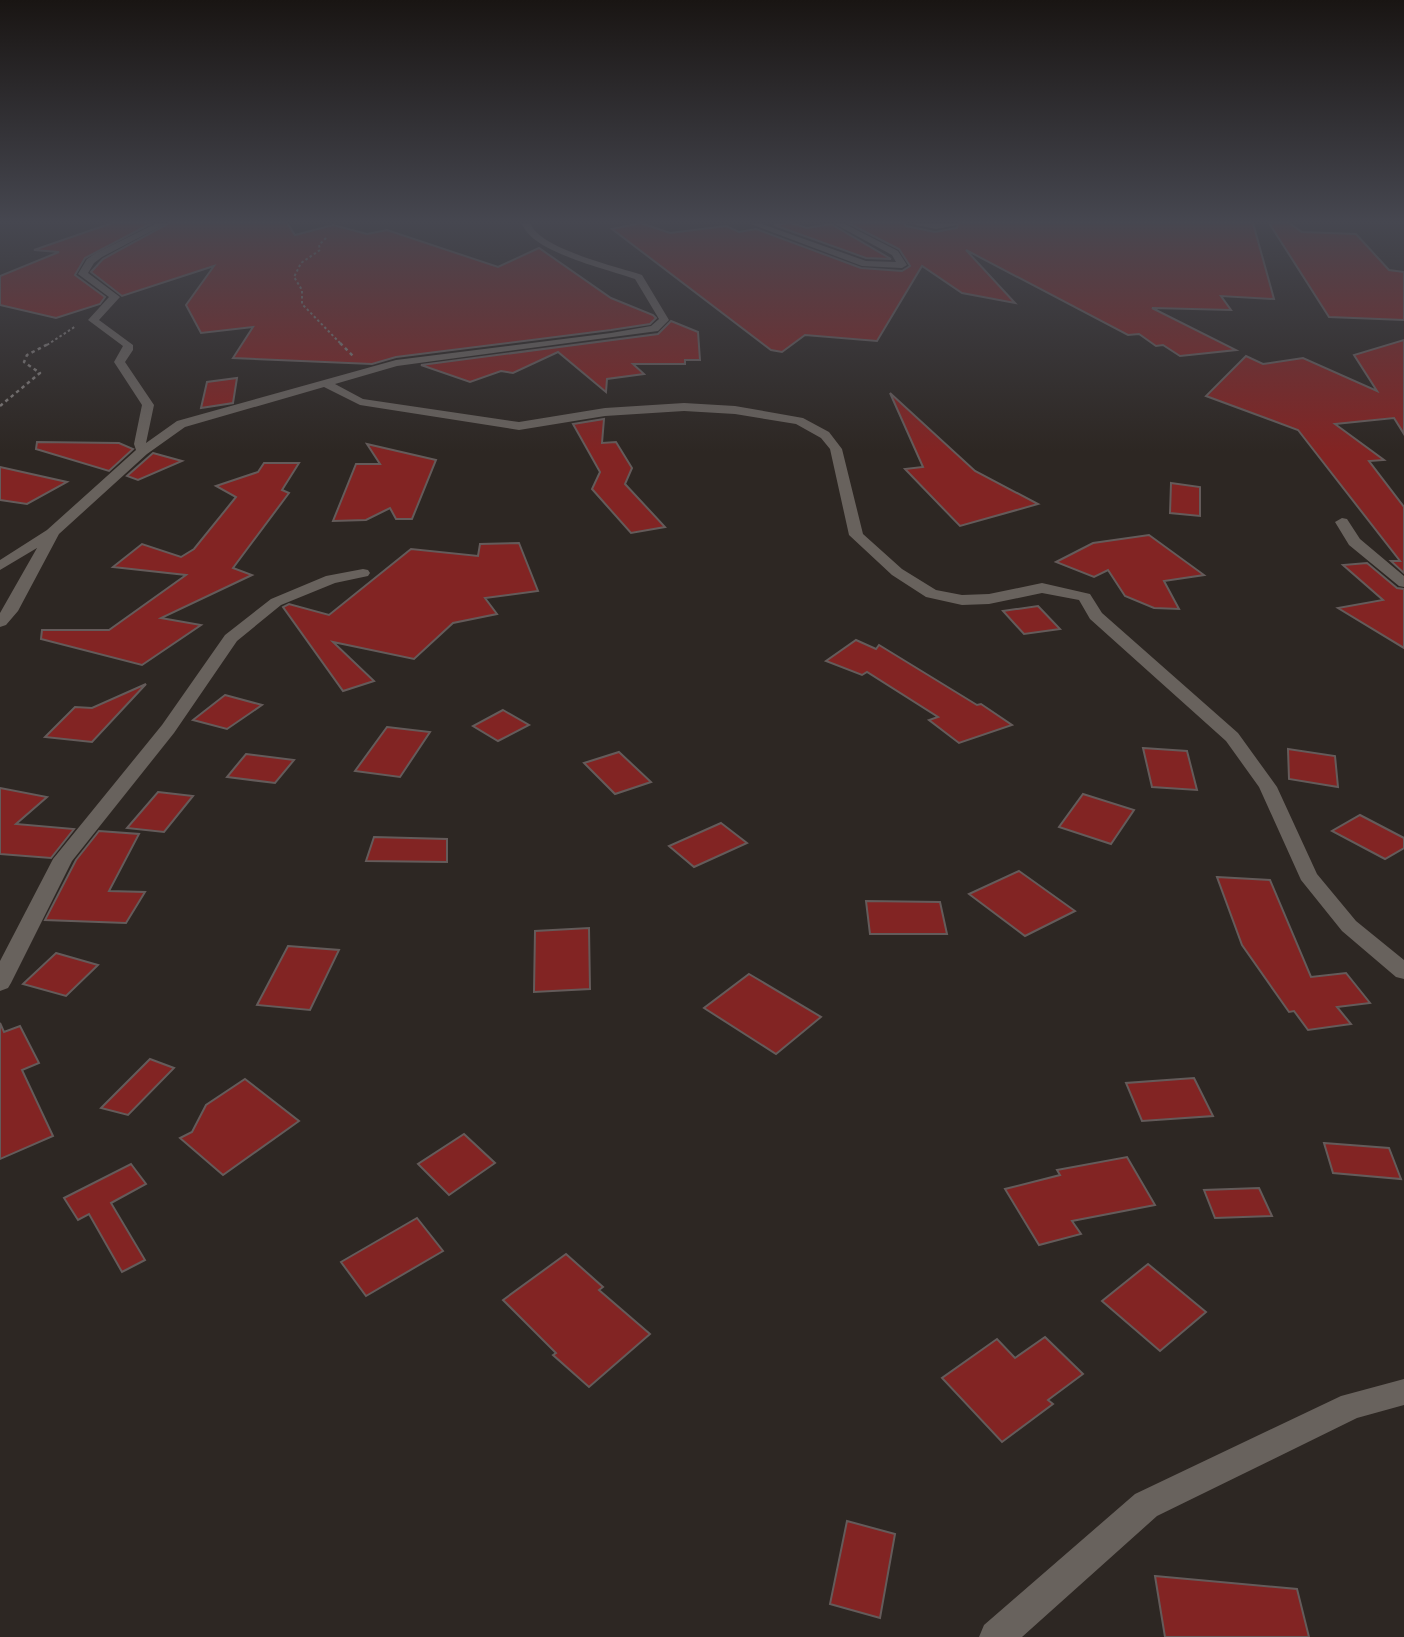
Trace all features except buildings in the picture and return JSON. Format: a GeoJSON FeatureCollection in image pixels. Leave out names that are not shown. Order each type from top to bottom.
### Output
{"type":"FeatureCollection","features":[{"type":"Feature","properties":{"kind":"street"},"geometry":{"type":"LineString","coordinates":[[114,299],[93,320],[128,345],[128,350],[119,362],[148,405],[140,444],[143,451]]}},
{"type":"Feature","properties":{"kind":"street"},"geometry":{"type":"LineString","coordinates":[[0,566],[53,532],[143,451],[181,424],[396,363],[654,329],[664,320],[652,299]]}},
{"type":"Feature","properties":{"kind":"street"},"geometry":{"type":"LineString","coordinates":[[327,384],[360,402],[520,426],[605,412],[684,407],[735,410],[799,421],[825,435],[836,449],[856,535],[897,572],[931,594],[962,600],[989,599],[1042,588],[1085,597],[1096,616],[1232,737],[1268,787],[1308,876],[1349,926],[1404,972]]}},
{"type":"Feature","properties":{"kind":"street"},"geometry":{"type":"LineString","coordinates":[[1342,522],[1354,542],[1404,583]]}},
{"type":"Feature","properties":{"kind":"street"},"geometry":{"type":"LineString","coordinates":[[0,622],[10,611],[53,532]]}},
{"type":"Feature","properties":{"kind":"street"},"geometry":{"type":"LineString","coordinates":[[0,983],[63,859],[168,729],[231,638],[276,602],[331,579],[363,573]]}},
{"type":"Feature","properties":{"kind":"street"},"geometry":{"type":"LineString","coordinates":[[996,1637],[1146,1505],[1352,1406],[1404,1392]]}},
{"type":"Feature","properties":{"kind":"path"},"geometry":{"type":"LineString","coordinates":[[302,299],[302,304],[359,363],[361,372]]}},
{"type":"Feature","properties":{"kind":"path"},"geometry":{"type":"LineString","coordinates":[[0,407],[40,373],[24,362],[27,355],[60,338],[68,330],[93,320]]}}]}
